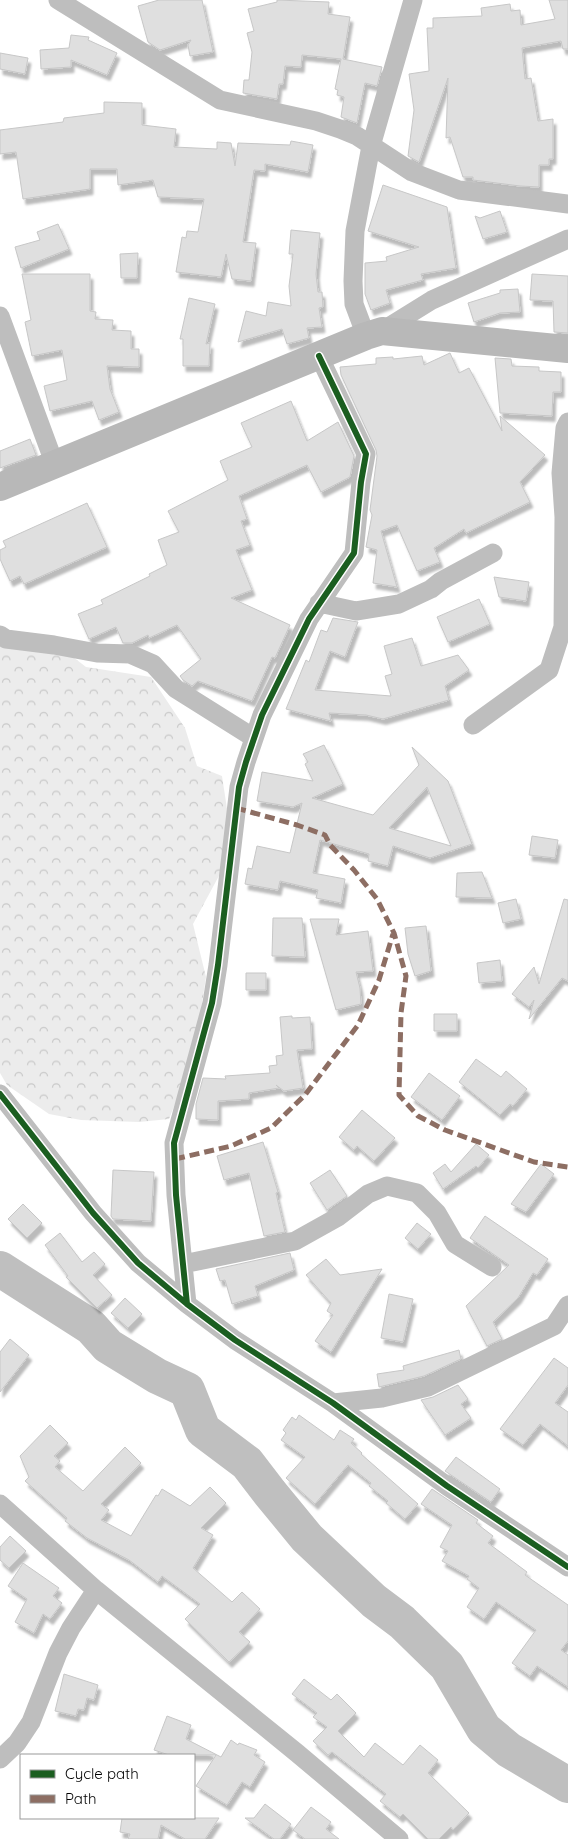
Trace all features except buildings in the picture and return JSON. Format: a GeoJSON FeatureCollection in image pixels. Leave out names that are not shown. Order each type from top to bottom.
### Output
{"type":"FeatureCollection","features":[{"type":"Feature","properties":{"kind":"street"},"geometry":{"type":"LineString","coordinates":[[58,0],[220,100],[316,121],[357,136],[412,172],[459,190],[568,204]]}},
{"type":"Feature","properties":{"kind":"street"},"geometry":{"type":"LineString","coordinates":[[374,334],[354,304],[353,251],[355,231],[371,146],[412,0]]}},
{"type":"Feature","properties":{"kind":"street"},"geometry":{"type":"LineString","coordinates":[[0,487],[374,334],[432,300],[568,239]]}},
{"type":"Feature","properties":{"kind":"street"},"geometry":{"type":"LineString","coordinates":[[0,316],[55,465]]}},
{"type":"Feature","properties":{"kind":"street"},"geometry":{"type":"LineString","coordinates":[[374,334],[568,349]]}},
{"type":"Feature","properties":{"kind":"street"},"geometry":{"type":"LineString","coordinates":[[187,1304],[176,1194],[174,1143],[212,1003],[239,787],[262,715],[309,620],[354,553],[361,482],[366,454],[319,356]]}},
{"type":"Feature","properties":{"kind":"street"},"geometry":{"type":"LineString","coordinates":[[473,725],[549,670],[563,627],[564,517],[561,473],[565,428],[568,422]]}},
{"type":"Feature","properties":{"kind":"street"},"geometry":{"type":"LineString","coordinates":[[319,603],[356,611],[399,604],[431,589],[441,581],[493,553]]}},
{"type":"Feature","properties":{"kind":"street"},"geometry":{"type":"LineString","coordinates":[[0,635],[6,639],[97,652],[130,654],[153,664],[176,689],[254,738]]}},
{"type":"Feature","properties":{"kind":"street"},"geometry":{"type":"LineString","coordinates":[[0,1094],[100,1220],[138,1263],[187,1304],[235,1340],[333,1403],[447,1486],[568,1567]]}},
{"type":"Feature","properties":{"kind":"street"},"geometry":{"type":"LineString","coordinates":[[183,1264],[295,1241],[338,1218],[368,1194],[387,1186],[417,1193],[436,1213],[455,1244],[492,1267]]}},
{"type":"Feature","properties":{"kind":"street"},"geometry":{"type":"LineString","coordinates":[[333,1403],[382,1398],[428,1387],[554,1326],[568,1304]]}},
{"type":"Feature","properties":{"kind":"street"},"geometry":{"type":"LineString","coordinates":[[0,1504],[96,1590],[400,1839]]}},
{"type":"Feature","properties":{"kind":"street"},"geometry":{"type":"LineString","coordinates":[[0,1759],[17,1743],[31,1722],[58,1653],[71,1628],[96,1590]]}},
{"type":"Feature","properties":{"kind":"green space"},"geometry":{"type":"Polygon","coordinates":[[[0,645],[64,650],[86,667],[151,677],[185,728],[197,766],[222,776],[231,835],[221,872],[193,924],[206,977],[194,1056],[169,1119],[139,1122],[81,1120],[49,1114],[7,1085],[0,1073],[0,645]]]}},
{"type":"Feature","properties":{"kind":"waterway"},"geometry":{"type":"LineString","coordinates":[[0,1269],[91,1327],[108,1346],[157,1376],[187,1390],[203,1430],[247,1463],[307,1538],[374,1601],[402,1622],[447,1666],[484,1729],[509,1750],[568,1785]]}},
{"type":"Feature","properties":{"kind":"marked path"},"geometry":{"type":"LineString","coordinates":[[236,808],[325,835],[330,845],[354,870],[377,899],[394,933],[406,976],[401,1013],[399,1095],[418,1116],[445,1130],[534,1162],[568,1167]]}},
{"type":"Feature","properties":{"kind":"marked path"},"geometry":{"type":"LineString","coordinates":[[175,1159],[231,1146],[271,1128],[305,1095],[358,1025],[379,980],[393,934]]}},
{"type":"Feature","properties":{"kind":"cycle path"},"geometry":{"type":"LineString","coordinates":[[187,1304],[176,1195],[174,1143],[212,1003],[239,787],[262,715],[309,619],[354,553],[361,482],[366,454],[319,356]]}},
{"type":"Feature","properties":{"kind":"cycle path"},"geometry":{"type":"LineString","coordinates":[[0,1094],[93,1213],[138,1263],[187,1304],[235,1340],[333,1403],[447,1486],[568,1567]]}}]}
